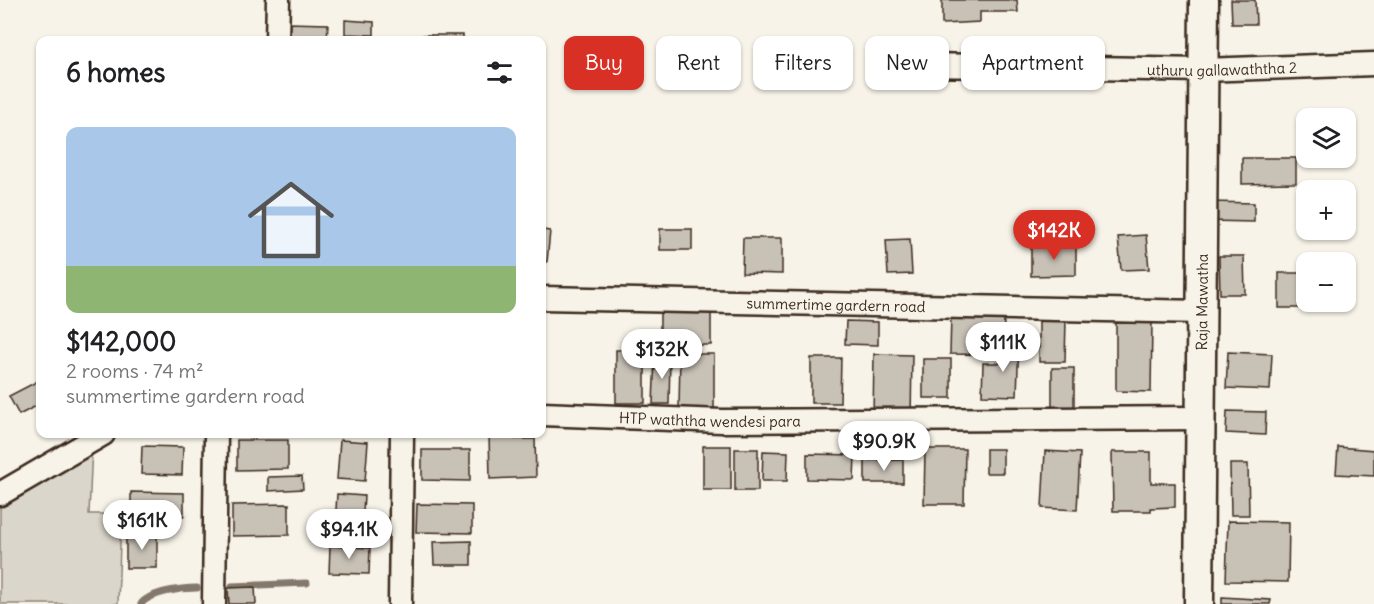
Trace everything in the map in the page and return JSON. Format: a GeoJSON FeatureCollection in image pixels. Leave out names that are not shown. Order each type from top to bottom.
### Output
{"type":"FeatureCollection","features":[{"type":"Feature","properties":{"kind":"street"},"geometry":{"type":"LineString","coordinates":[[277,36],[278,0]]}},
{"type":"Feature","properties":{"kind":"street","name":"Raja Mawatha"},"geometry":{"type":"LineString","coordinates":[[1199,604],[1204,0]]}},
{"type":"Feature","properties":{"kind":"street","name":"uthuru gallawaththa 2"},"geometry":{"type":"LineString","coordinates":[[949,64],[1203,70],[1374,64]]}},
{"type":"Feature","properties":{"kind":"street","name":"summertime gardern road"},"geometry":{"type":"LineString","coordinates":[[546,298],[1202,312]]}},
{"type":"Feature","properties":{"kind":"street","name":"HTP waththa wendesi para"},"geometry":{"type":"LineString","coordinates":[[546,414],[722,421],[1202,418]]}},
{"type":"Feature","properties":{"kind":"street"},"geometry":{"type":"LineString","coordinates":[[0,494],[96,438]]}},
{"type":"Feature","properties":{"kind":"street"},"geometry":{"type":"LineString","coordinates":[[214,604],[216,438]]}},
{"type":"Feature","properties":{"kind":"street"},"geometry":{"type":"LineString","coordinates":[[400,604],[402,438]]}},
{"type":"Feature","properties":{"kind":"shaded area"},"geometry":{"type":"Polygon","coordinates":[[[92,446],[89,514],[121,514],[118,604],[0,604],[0,500],[92,446]]]}},
{"type":"Feature","properties":{"kind":"building"},"geometry":{"type":"Polygon","coordinates":[[[942,0],[1017,0],[1018,12],[980,12],[980,22],[942,24],[942,0]]]}},
{"type":"Feature","properties":{"kind":"building"},"geometry":{"type":"Polygon","coordinates":[[[1231,0],[1255,0],[1256,24],[1232,24],[1231,0]]]}},
{"type":"Feature","properties":{"kind":"building"},"geometry":{"type":"Polygon","coordinates":[[[345,20],[374,22],[374,35],[345,34],[345,20]]]}},
{"type":"Feature","properties":{"kind":"building"},"geometry":{"type":"Polygon","coordinates":[[[287,23],[328,24],[327,36],[287,36],[287,23]]]}},
{"type":"Feature","properties":{"kind":"building"},"geometry":{"type":"Polygon","coordinates":[[[423,35],[463,35],[463,36],[423,35]]]}},
{"type":"Feature","properties":{"kind":"building"},"geometry":{"type":"Polygon","coordinates":[[[1242,158],[1296,158],[1296,183],[1242,184],[1242,158]]]}},
{"type":"Feature","properties":{"kind":"building"},"geometry":{"type":"Polygon","coordinates":[[[1210,202],[1254,203],[1254,222],[1209,221],[1210,202]]]}},
{"type":"Feature","properties":{"kind":"building"},"geometry":{"type":"Polygon","coordinates":[[[660,229],[692,229],[692,250],[660,250],[660,229]]]}},
{"type":"Feature","properties":{"kind":"building"},"geometry":{"type":"Polygon","coordinates":[[[546,230],[550,231],[546,262],[546,230]]]}},
{"type":"Feature","properties":{"kind":"building"},"geometry":{"type":"Polygon","coordinates":[[[1146,235],[1149,269],[1121,270],[1118,237],[1146,235]]]}},
{"type":"Feature","properties":{"kind":"building"},"geometry":{"type":"Polygon","coordinates":[[[743,238],[782,238],[782,274],[742,273],[743,238]]]}},
{"type":"Feature","properties":{"kind":"building"},"geometry":{"type":"Polygon","coordinates":[[[910,239],[912,274],[888,275],[886,240],[910,239]]]}},
{"type":"Feature","properties":{"kind":"building"},"geometry":{"type":"Polygon","coordinates":[[[1076,246],[1076,275],[1031,276],[1031,247],[1076,246]]]}},
{"type":"Feature","properties":{"kind":"building"},"geometry":{"type":"Polygon","coordinates":[[[1219,256],[1244,256],[1245,294],[1220,294],[1219,256]]]}},
{"type":"Feature","properties":{"kind":"building"},"geometry":{"type":"Polygon","coordinates":[[[1279,273],[1296,273],[1296,308],[1279,308],[1279,273]]]}},
{"type":"Feature","properties":{"kind":"building"},"geometry":{"type":"Polygon","coordinates":[[[660,312],[711,313],[711,345],[660,345],[660,312]]]}},
{"type":"Feature","properties":{"kind":"building"},"geometry":{"type":"Polygon","coordinates":[[[951,315],[1004,317],[1003,355],[950,354],[951,315]]]}},
{"type":"Feature","properties":{"kind":"building"},"geometry":{"type":"Polygon","coordinates":[[[1039,319],[1066,319],[1065,362],[1039,362],[1039,319]]]}},
{"type":"Feature","properties":{"kind":"building"},"geometry":{"type":"Polygon","coordinates":[[[846,321],[878,322],[878,345],[845,344],[846,321]]]}},
{"type":"Feature","properties":{"kind":"building"},"geometry":{"type":"Polygon","coordinates":[[[1116,323],[1152,323],[1151,392],[1116,391],[1116,323]]]}},
{"type":"Feature","properties":{"kind":"building"},"geometry":{"type":"Polygon","coordinates":[[[1006,337],[1019,338],[1017,396],[982,395],[983,363],[1005,363],[1006,337]]]}},
{"type":"Feature","properties":{"kind":"building"},"geometry":{"type":"Polygon","coordinates":[[[616,350],[645,350],[645,403],[616,403],[616,350]]]}},
{"type":"Feature","properties":{"kind":"building"},"geometry":{"type":"Polygon","coordinates":[[[1228,352],[1272,354],[1270,390],[1226,388],[1228,352]]]}},
{"type":"Feature","properties":{"kind":"building"},"geometry":{"type":"Polygon","coordinates":[[[680,354],[714,354],[714,409],[679,409],[680,354]]]}},
{"type":"Feature","properties":{"kind":"building"},"geometry":{"type":"Polygon","coordinates":[[[874,354],[912,355],[911,419],[873,418],[874,354]]]}},
{"type":"Feature","properties":{"kind":"building"},"geometry":{"type":"Polygon","coordinates":[[[655,356],[670,357],[669,404],[653,404],[655,356]]]}},
{"type":"Feature","properties":{"kind":"building"},"geometry":{"type":"Polygon","coordinates":[[[811,358],[841,358],[840,403],[811,403],[811,358]]]}},
{"type":"Feature","properties":{"kind":"building"},"geometry":{"type":"Polygon","coordinates":[[[923,359],[951,359],[951,398],[923,398],[923,359]]]}},
{"type":"Feature","properties":{"kind":"building"},"geometry":{"type":"Polygon","coordinates":[[[1052,368],[1074,368],[1074,415],[1052,415],[1052,368]]]}},
{"type":"Feature","properties":{"kind":"building"},"geometry":{"type":"Polygon","coordinates":[[[36,382],[36,406],[19,415],[9,396],[36,382]]]}},
{"type":"Feature","properties":{"kind":"building"},"geometry":{"type":"Polygon","coordinates":[[[1227,411],[1266,412],[1265,435],[1226,433],[1227,411]]]}},
{"type":"Feature","properties":{"kind":"building"},"geometry":{"type":"Polygon","coordinates":[[[489,438],[535,439],[536,477],[490,479],[489,438]]]}},
{"type":"Feature","properties":{"kind":"building"},"geometry":{"type":"Polygon","coordinates":[[[237,440],[288,440],[288,469],[237,470],[237,440]]]}},
{"type":"Feature","properties":{"kind":"building"},"geometry":{"type":"Polygon","coordinates":[[[340,440],[368,442],[365,481],[337,479],[340,440]]]}},
{"type":"Feature","properties":{"kind":"building"},"geometry":{"type":"Polygon","coordinates":[[[142,446],[183,447],[182,475],[141,474],[142,446]]]}},
{"type":"Feature","properties":{"kind":"building"},"geometry":{"type":"Polygon","coordinates":[[[703,446],[731,446],[731,490],[703,490],[703,446]]]}},
{"type":"Feature","properties":{"kind":"building"},"geometry":{"type":"Polygon","coordinates":[[[1338,447],[1374,450],[1374,476],[1336,474],[1338,447]]]}},
{"type":"Feature","properties":{"kind":"building"},"geometry":{"type":"Polygon","coordinates":[[[735,449],[758,449],[758,491],[735,491],[735,449]]]}},
{"type":"Feature","properties":{"kind":"building"},"geometry":{"type":"Polygon","coordinates":[[[925,449],[965,449],[964,504],[924,504],[925,449]]]}},
{"type":"Feature","properties":{"kind":"building"},"geometry":{"type":"Polygon","coordinates":[[[986,449],[1003,449],[1003,473],[986,473],[986,449]]]}},
{"type":"Feature","properties":{"kind":"building"},"geometry":{"type":"Polygon","coordinates":[[[422,450],[470,450],[470,481],[422,480],[422,450]]]}},
{"type":"Feature","properties":{"kind":"building"},"geometry":{"type":"Polygon","coordinates":[[[763,451],[788,452],[787,481],[762,481],[763,451]]]}},
{"type":"Feature","properties":{"kind":"building"},"geometry":{"type":"Polygon","coordinates":[[[1045,451],[1080,453],[1077,510],[1042,508],[1045,451]]]}},
{"type":"Feature","properties":{"kind":"building"},"geometry":{"type":"Polygon","coordinates":[[[1112,452],[1151,452],[1151,483],[1175,483],[1175,507],[1151,508],[1151,511],[1113,511],[1112,452]]]}},
{"type":"Feature","properties":{"kind":"building"},"geometry":{"type":"Polygon","coordinates":[[[807,454],[855,455],[854,480],[807,479],[807,454]]]}},
{"type":"Feature","properties":{"kind":"building"},"geometry":{"type":"Polygon","coordinates":[[[865,460],[903,460],[903,483],[865,483],[865,460]]]}},
{"type":"Feature","properties":{"kind":"building"},"geometry":{"type":"Polygon","coordinates":[[[1230,464],[1248,464],[1249,515],[1231,515],[1230,464]]]}},
{"type":"Feature","properties":{"kind":"building"},"geometry":{"type":"Polygon","coordinates":[[[302,476],[303,489],[268,491],[268,477],[302,476]]]}},
{"type":"Feature","properties":{"kind":"building"},"geometry":{"type":"Polygon","coordinates":[[[131,492],[184,493],[184,516],[131,515],[131,492]]]}},
{"type":"Feature","properties":{"kind":"building"},"geometry":{"type":"Polygon","coordinates":[[[337,494],[364,496],[362,527],[335,525],[337,494]]]}},
{"type":"Feature","properties":{"kind":"building"},"geometry":{"type":"Polygon","coordinates":[[[289,504],[289,535],[232,536],[232,505],[289,504]]]}},
{"type":"Feature","properties":{"kind":"building"},"geometry":{"type":"Polygon","coordinates":[[[417,504],[472,505],[472,533],[416,532],[417,504]]]}},
{"type":"Feature","properties":{"kind":"building"},"geometry":{"type":"Polygon","coordinates":[[[1228,521],[1289,522],[1288,582],[1226,581],[1228,521]]]}},
{"type":"Feature","properties":{"kind":"building"},"geometry":{"type":"Polygon","coordinates":[[[126,534],[157,534],[157,568],[126,568],[126,534]]]}},
{"type":"Feature","properties":{"kind":"building"},"geometry":{"type":"Polygon","coordinates":[[[471,541],[471,565],[434,565],[433,542],[471,541]]]}},
{"type":"Feature","properties":{"kind":"building"},"geometry":{"type":"Polygon","coordinates":[[[330,546],[370,548],[369,574],[329,573],[330,546]]]}},
{"type":"Feature","properties":{"kind":"building"},"geometry":{"type":"Polygon","coordinates":[[[255,587],[256,604],[229,604],[228,588],[255,587]]]}},
{"type":"Feature","properties":{"kind":"building"},"geometry":{"type":"Polygon","coordinates":[[[1222,597],[1271,600],[1270,604],[1222,604],[1222,597]]]}},
{"type":"Feature","properties":{"kind":"waterway"},"geometry":{"type":"LineString","coordinates":[[232,586],[307,583]]}},
{"type":"Feature","properties":{"kind":"waterway"},"geometry":{"type":"LineString","coordinates":[[141,604],[151,596],[197,588]]}}]}
